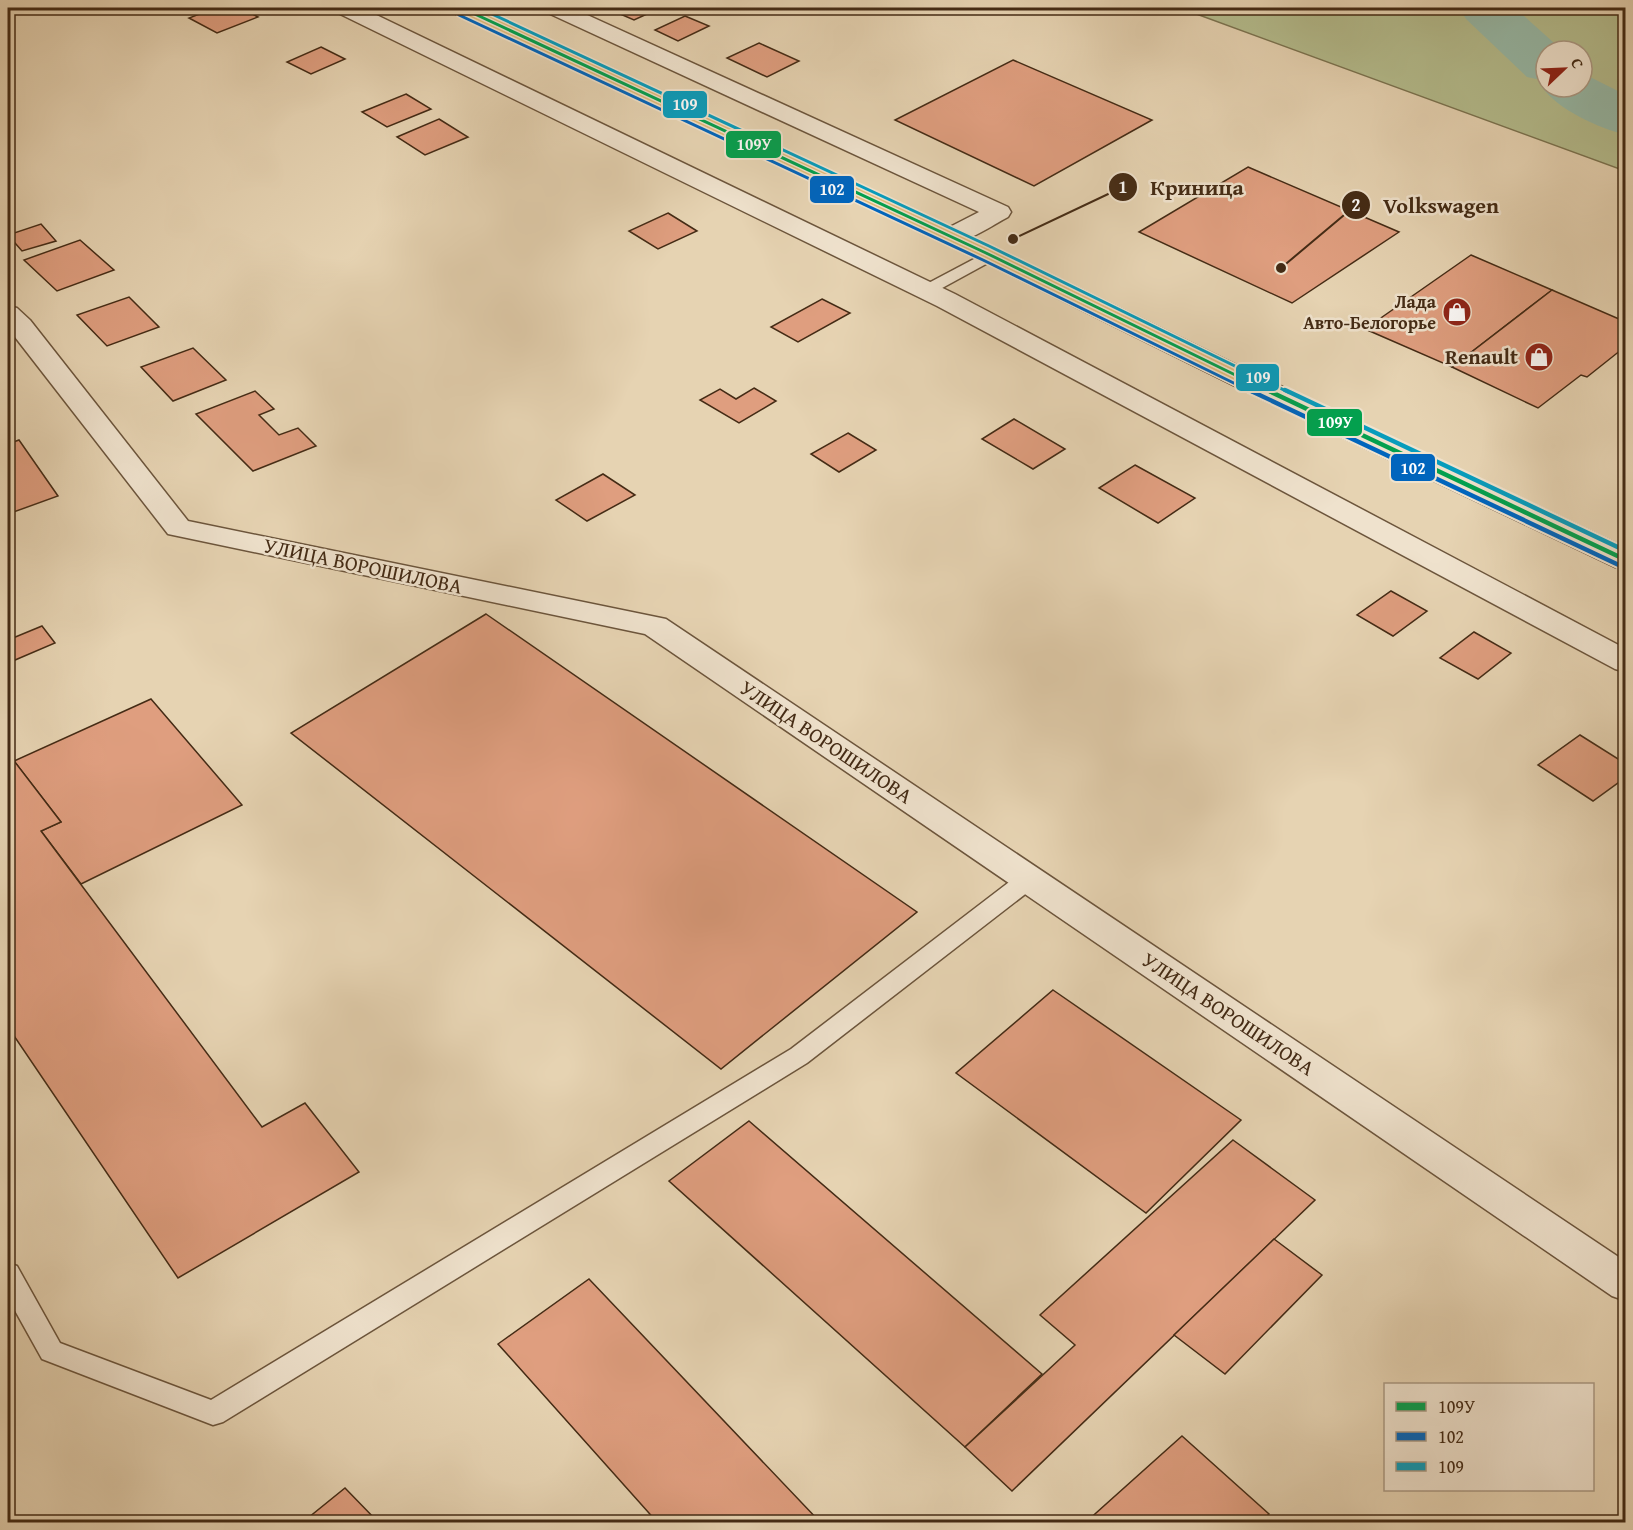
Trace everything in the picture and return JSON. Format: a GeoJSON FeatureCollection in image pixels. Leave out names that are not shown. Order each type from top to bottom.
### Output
{"type":"FeatureCollection","features":[{"type":"Feature","properties":{"kind":"main road"},"geometry":{"type":"LineString","coordinates":[[462,8],[951,236],[1245,380],[1626,560]]}},
{"type":"Feature","properties":{"kind":"street"},"geometry":{"type":"LineString","coordinates":[[346,8],[927,290],[1626,662]]}},
{"type":"Feature","properties":{"kind":"street"},"geometry":{"type":"LineString","coordinates":[[556,8],[999,212],[951,236]]}},
{"type":"Feature","properties":{"kind":"street","name":"УЛИЦА ВОРОШИЛОВА"},"geometry":{"type":"LineString","coordinates":[[8,314],[21,326],[178,528],[655,626],[1626,1284]]}},
{"type":"Feature","properties":{"kind":"lane"},"geometry":{"type":"LineString","coordinates":[[927,290],[991,255]]}},
{"type":"Feature","properties":{"kind":"lane"},"geometry":{"type":"LineString","coordinates":[[8,1274],[51,1351],[213,1413],[799,1056],[1029,879]]}},
{"type":"Feature","properties":{"kind":"green space"},"geometry":{"type":"Polygon","coordinates":[[[1180,8],[1625,8],[1625,171],[1180,8]]]}},
{"type":"Feature","properties":{"kind":"building"},"geometry":{"type":"Polygon","coordinates":[[[215,8],[241,8],[258,17],[217,33],[189,18],[215,8]]]}},
{"type":"Feature","properties":{"kind":"building"},"geometry":{"type":"Polygon","coordinates":[[[617,8],[658,9],[634,20],[611,10],[617,8]]]}},
{"type":"Feature","properties":{"kind":"building"},"geometry":{"type":"Polygon","coordinates":[[[685,16],[709,26],[678,41],[655,30],[685,16]]]}},
{"type":"Feature","properties":{"kind":"building"},"geometry":{"type":"Polygon","coordinates":[[[759,43],[799,61],[767,77],[727,58],[759,43]]]}},
{"type":"Feature","properties":{"kind":"building"},"geometry":{"type":"Polygon","coordinates":[[[321,47],[345,59],[311,74],[287,62],[321,47]]]}},
{"type":"Feature","properties":{"kind":"building"},"geometry":{"type":"Polygon","coordinates":[[[1013,60],[1152,120],[1034,186],[895,120],[1013,60]]]}},
{"type":"Feature","properties":{"kind":"building"},"geometry":{"type":"Polygon","coordinates":[[[406,94],[431,109],[387,127],[362,112],[406,94]]]}},
{"type":"Feature","properties":{"kind":"building"},"geometry":{"type":"Polygon","coordinates":[[[439,119],[468,137],[425,155],[397,137],[439,119]]]}},
{"type":"Feature","properties":{"kind":"building"},"geometry":{"type":"Polygon","coordinates":[[[1248,167],[1399,232],[1292,303],[1139,232],[1248,167]]]}},
{"type":"Feature","properties":{"kind":"building"},"geometry":{"type":"Polygon","coordinates":[[[668,213],[697,231],[658,249],[629,231],[668,213]]]}},
{"type":"Feature","properties":{"kind":"building"},"geometry":{"type":"Polygon","coordinates":[[[41,224],[56,241],[22,251],[8,235],[41,224]]]}},
{"type":"Feature","properties":{"kind":"building"},"geometry":{"type":"Polygon","coordinates":[[[80,240],[114,270],[57,291],[24,260],[80,240]]]}},
{"type":"Feature","properties":{"kind":"building","name":"Лада Авто-Белогорье"},"geometry":{"type":"Polygon","coordinates":[[[1471,255],[1552,290],[1452,367],[1365,329],[1471,255]]]}},
{"type":"Feature","properties":{"kind":"building","name":"Renault"},"geometry":{"type":"Polygon","coordinates":[[[1552,290],[1626,322],[1626,346],[1587,377],[1581,375],[1538,408],[1452,367],[1552,290]]]}},
{"type":"Feature","properties":{"kind":"building"},"geometry":{"type":"Polygon","coordinates":[[[129,297],[159,327],[107,346],[77,315],[129,297]]]}},
{"type":"Feature","properties":{"kind":"building"},"geometry":{"type":"Polygon","coordinates":[[[822,299],[850,313],[798,342],[771,327],[822,299]]]}},
{"type":"Feature","properties":{"kind":"building"},"geometry":{"type":"Polygon","coordinates":[[[193,348],[226,380],[173,401],[141,367],[193,348]]]}},
{"type":"Feature","properties":{"kind":"building"},"geometry":{"type":"Polygon","coordinates":[[[754,388],[776,401],[739,423],[700,400],[720,389],[736,399],[754,388]]]}},
{"type":"Feature","properties":{"kind":"building"},"geometry":{"type":"Polygon","coordinates":[[[255,391],[274,409],[259,415],[279,435],[298,428],[316,446],[253,471],[196,414],[255,391]]]}},
{"type":"Feature","properties":{"kind":"building"},"geometry":{"type":"Polygon","coordinates":[[[1014,419],[1065,449],[1033,469],[982,439],[1014,419]]]}},
{"type":"Feature","properties":{"kind":"building"},"geometry":{"type":"Polygon","coordinates":[[[848,433],[876,450],[839,472],[811,454],[848,433]]]}},
{"type":"Feature","properties":{"kind":"building"},"geometry":{"type":"Polygon","coordinates":[[[19,440],[58,496],[8,514],[8,444],[19,440]]]}},
{"type":"Feature","properties":{"kind":"building"},"geometry":{"type":"Polygon","coordinates":[[[1135,465],[1195,498],[1158,523],[1099,488],[1135,465]]]}},
{"type":"Feature","properties":{"kind":"building"},"geometry":{"type":"Polygon","coordinates":[[[603,474],[635,495],[587,521],[556,500],[603,474]]]}},
{"type":"Feature","properties":{"kind":"building"},"geometry":{"type":"Polygon","coordinates":[[[1391,591],[1427,611],[1393,636],[1357,615],[1391,591]]]}},
{"type":"Feature","properties":{"kind":"building"},"geometry":{"type":"Polygon","coordinates":[[[486,614],[917,912],[721,1069],[291,733],[486,614]]]}},
{"type":"Feature","properties":{"kind":"building"},"geometry":{"type":"Polygon","coordinates":[[[42,626],[55,643],[8,663],[8,640],[42,626]]]}},
{"type":"Feature","properties":{"kind":"building"},"geometry":{"type":"Polygon","coordinates":[[[1474,632],[1511,653],[1478,679],[1440,658],[1474,632]]]}},
{"type":"Feature","properties":{"kind":"building"},"geometry":{"type":"Polygon","coordinates":[[[151,699],[242,805],[81,884],[41,831],[61,822],[14,761],[151,699]]]}},
{"type":"Feature","properties":{"kind":"building"},"geometry":{"type":"Polygon","coordinates":[[[1580,735],[1626,764],[1626,777],[1593,801],[1538,765],[1580,735]]]}},
{"type":"Feature","properties":{"kind":"building"},"geometry":{"type":"Polygon","coordinates":[[[8,753],[61,822],[41,831],[262,1127],[305,1103],[359,1172],[178,1278],[8,1027],[8,753]]]}},
{"type":"Feature","properties":{"kind":"building"},"geometry":{"type":"Polygon","coordinates":[[[1053,990],[1241,1120],[1146,1213],[956,1073],[1053,990]]]}},
{"type":"Feature","properties":{"kind":"building"},"geometry":{"type":"Polygon","coordinates":[[[749,1121],[1042,1374],[965,1447],[669,1181],[749,1121]]]}},
{"type":"Feature","properties":{"kind":"building"},"geometry":{"type":"Polygon","coordinates":[[[1233,1140],[1315,1200],[1012,1491],[965,1447],[1075,1345],[1040,1315],[1233,1140]]]}},
{"type":"Feature","properties":{"kind":"building"},"geometry":{"type":"Polygon","coordinates":[[[1274,1239],[1322,1275],[1225,1374],[1174,1335],[1274,1239]]]}},
{"type":"Feature","properties":{"kind":"building"},"geometry":{"type":"Polygon","coordinates":[[[589,1279],[820,1522],[657,1522],[498,1344],[589,1279]]]}},
{"type":"Feature","properties":{"kind":"building"},"geometry":{"type":"Polygon","coordinates":[[[1182,1436],[1269,1514],[1260,1522],[1086,1522],[1182,1436]]]}},
{"type":"Feature","properties":{"kind":"building"},"geometry":{"type":"Polygon","coordinates":[[[345,1488],[378,1522],[303,1522],[345,1488]]]}},
{"type":"Feature","properties":{"kind":"waterway"},"geometry":{"type":"LineString","coordinates":[[1485,8],[1534,54]]}},
{"type":"Feature","properties":{"kind":"waterway"},"geometry":{"type":"LineString","coordinates":[[1592,99],[1626,118]]}},
{"type":"Feature","properties":{"kind":"transit line","name":"109У"},"geometry":{"type":"LineString","coordinates":[[462,8],[986,253],[1245,380],[1626,560]]}},
{"type":"Feature","properties":{"kind":"transit line","name":"109"},"geometry":{"type":"LineString","coordinates":[[479,8],[989,246],[1248,373],[1626,551]]}},
{"type":"Feature","properties":{"kind":"transit line","name":"102"},"geometry":{"type":"LineString","coordinates":[[459,15],[983,260],[1242,387],[1623,567]]}},
{"type":"Feature","properties":{"kind":"place","name":"Криница"},"geometry":{"type":"Point","coordinates":[1013,239]}},
{"type":"Feature","properties":{"kind":"place","name":"Volkswagen"},"geometry":{"type":"Point","coordinates":[1281,268]}},
{"type":"Feature","properties":{"kind":"place","name":"Лада Авто-Белогорье"},"geometry":{"type":"Point","coordinates":[1457,312]}},
{"type":"Feature","properties":{"kind":"place","name":"Renault"},"geometry":{"type":"Point","coordinates":[1539,357]}}]}
